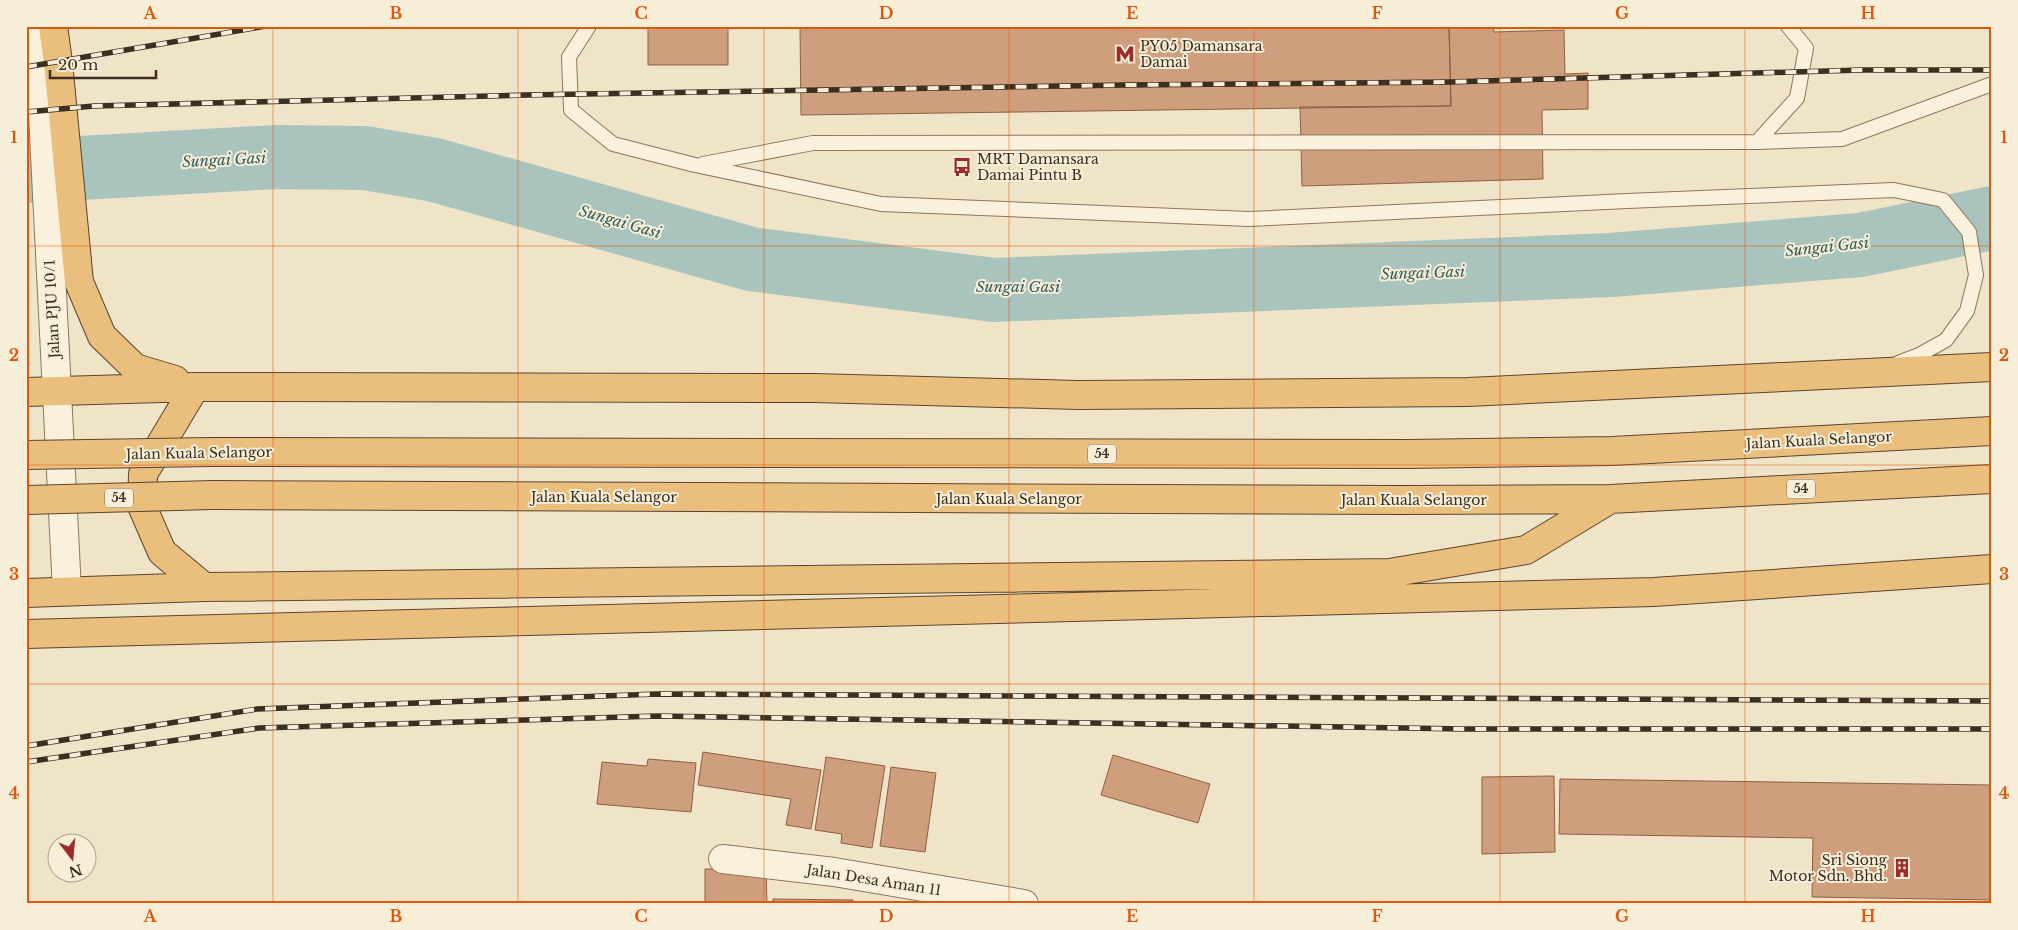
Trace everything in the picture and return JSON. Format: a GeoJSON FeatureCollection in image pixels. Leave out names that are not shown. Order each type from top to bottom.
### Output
{"type":"FeatureCollection","features":[{"type":"Feature","properties":{"kind":"highway"},"geometry":{"type":"LineString","coordinates":[[53,26],[49,58],[79,282],[102,336],[135,368],[195,386]]}},
{"type":"Feature","properties":{"kind":"highway"},"geometry":{"type":"LineString","coordinates":[[26,392],[195,386],[814,388],[1078,395],[1458,392],[1992,367]]}},
{"type":"Feature","properties":{"kind":"highway"},"geometry":{"type":"LineString","coordinates":[[195,386],[143,474],[142,506],[162,552],[204,588]]}},
{"type":"Feature","properties":{"kind":"highway","name":"Jalan Kuala Selangor"},"geometry":{"type":"LineString","coordinates":[[26,455],[212,452],[1408,454],[1612,451],[1992,431]]}},
{"type":"Feature","properties":{"kind":"highway","name":"Jalan Kuala Selangor"},"geometry":{"type":"LineString","coordinates":[[26,500],[213,495],[1381,500],[1610,499],[1992,479]]}},
{"type":"Feature","properties":{"kind":"highway"},"geometry":{"type":"LineString","coordinates":[[26,593],[204,588],[1388,573],[1526,550],[1610,499]]}},
{"type":"Feature","properties":{"kind":"highway"},"geometry":{"type":"LineString","coordinates":[[26,634],[1654,592],[1992,569]]}},
{"type":"Feature","properties":{"kind":"street","name":"Jalan PJU 10/1"},"geometry":{"type":"LineString","coordinates":[[40,26],[49,58],[51,286],[67,591]]}},
{"type":"Feature","properties":{"kind":"street","name":"Jalan Desa Aman 11"},"geometry":{"type":"LineString","coordinates":[[723,859],[834,872],[1024,904]]}},
{"type":"Feature","properties":{"kind":"lane"},"geometry":{"type":"LineString","coordinates":[[589,26],[569,57],[571,110],[613,144],[695,165],[881,204],[1249,219],[1894,190],[1943,200],[1969,232],[1976,275],[1967,311],[1946,340],[1919,355],[1875,372]]}},
{"type":"Feature","properties":{"kind":"lane"},"geometry":{"type":"LineString","coordinates":[[1757,142],[1797,98],[1806,48],[1788,26]]}},
{"type":"Feature","properties":{"kind":"lane"},"geometry":{"type":"LineString","coordinates":[[695,165],[813,143],[1757,142],[1842,139],[1992,84]]}},
{"type":"Feature","properties":{"kind":"building"},"geometry":{"type":"Polygon","coordinates":[[[648,26],[728,26],[728,65],[648,65],[648,26]]]}},
{"type":"Feature","properties":{"kind":"building","name":"PY05 Damansara Damai"},"geometry":{"type":"Polygon","coordinates":[[[800,26],[1449,26],[1451,106],[801,115],[800,26]]]}},
{"type":"Feature","properties":{"kind":"building"},"geometry":{"type":"Polygon","coordinates":[[[1449,26],[1493,26],[1494,32],[1564,30],[1565,74],[1588,73],[1588,109],[1542,110],[1543,179],[1302,186],[1300,107],[1451,106],[1449,26]]]}},
{"type":"Feature","properties":{"kind":"building"},"geometry":{"type":"Polygon","coordinates":[[[703,752],[821,770],[811,829],[786,825],[791,799],[698,785],[703,752]]]}},
{"type":"Feature","properties":{"kind":"building"},"geometry":{"type":"Polygon","coordinates":[[[1113,755],[1210,784],[1198,823],[1101,795],[1113,755]]]}},
{"type":"Feature","properties":{"kind":"building"},"geometry":{"type":"Polygon","coordinates":[[[826,757],[885,766],[872,848],[841,843],[842,834],[815,830],[826,757]]]}},
{"type":"Feature","properties":{"kind":"building"},"geometry":{"type":"Polygon","coordinates":[[[648,759],[696,763],[691,812],[597,804],[602,762],[647,766],[648,759]]]}},
{"type":"Feature","properties":{"kind":"building"},"geometry":{"type":"Polygon","coordinates":[[[891,767],[936,773],[925,852],[880,846],[891,767]]]}},
{"type":"Feature","properties":{"kind":"building"},"geometry":{"type":"Polygon","coordinates":[[[1554,776],[1555,852],[1482,854],[1482,777],[1554,776]]]}},
{"type":"Feature","properties":{"kind":"building","name":"Sri Siong Motor Sdn. Bhd."},"geometry":{"type":"Polygon","coordinates":[[[1560,779],[1992,785],[1992,900],[1812,897],[1813,838],[1559,834],[1560,779]]]}},
{"type":"Feature","properties":{"kind":"building"},"geometry":{"type":"Polygon","coordinates":[[[705,869],[766,869],[767,904],[705,904],[705,869]]]}},
{"type":"Feature","properties":{"kind":"building"},"geometry":{"type":"Polygon","coordinates":[[[773,899],[853,900],[853,904],[773,904],[773,899]]]}},
{"type":"Feature","properties":{"kind":"waterway","name":"Sungai Gasi"},"geometry":{"type":"LineString","coordinates":[[26,171],[276,157],[365,158],[435,170],[751,259],[994,290],[1611,265],[1860,245],[1992,218]]}},
{"type":"Feature","properties":{"kind":"railway"},"geometry":{"type":"LineString","coordinates":[[26,67],[266,26]]}},
{"type":"Feature","properties":{"kind":"railway"},"geometry":{"type":"LineString","coordinates":[[26,112],[94,106],[526,95],[1126,85],[1450,82],[1861,70],[1992,70]]}},
{"type":"Feature","properties":{"kind":"railway"},"geometry":{"type":"LineString","coordinates":[[26,746],[257,709],[657,694],[1992,701]]}},
{"type":"Feature","properties":{"kind":"railway"},"geometry":{"type":"LineString","coordinates":[[26,762],[259,728],[658,716],[1464,729],[1992,729]]}},
{"type":"Feature","properties":{"kind":"place","name":"PY05 Damansara Damai"},"geometry":{"type":"Point","coordinates":[1125,54]}},
{"type":"Feature","properties":{"kind":"place","name":"MRT Damansara Damai Pintu B"},"geometry":{"type":"Point","coordinates":[962,167]}},
{"type":"Feature","properties":{"kind":"place","name":"Sri Siong Motor Sdn. Bhd."},"geometry":{"type":"Point","coordinates":[1902,868]}}]}
